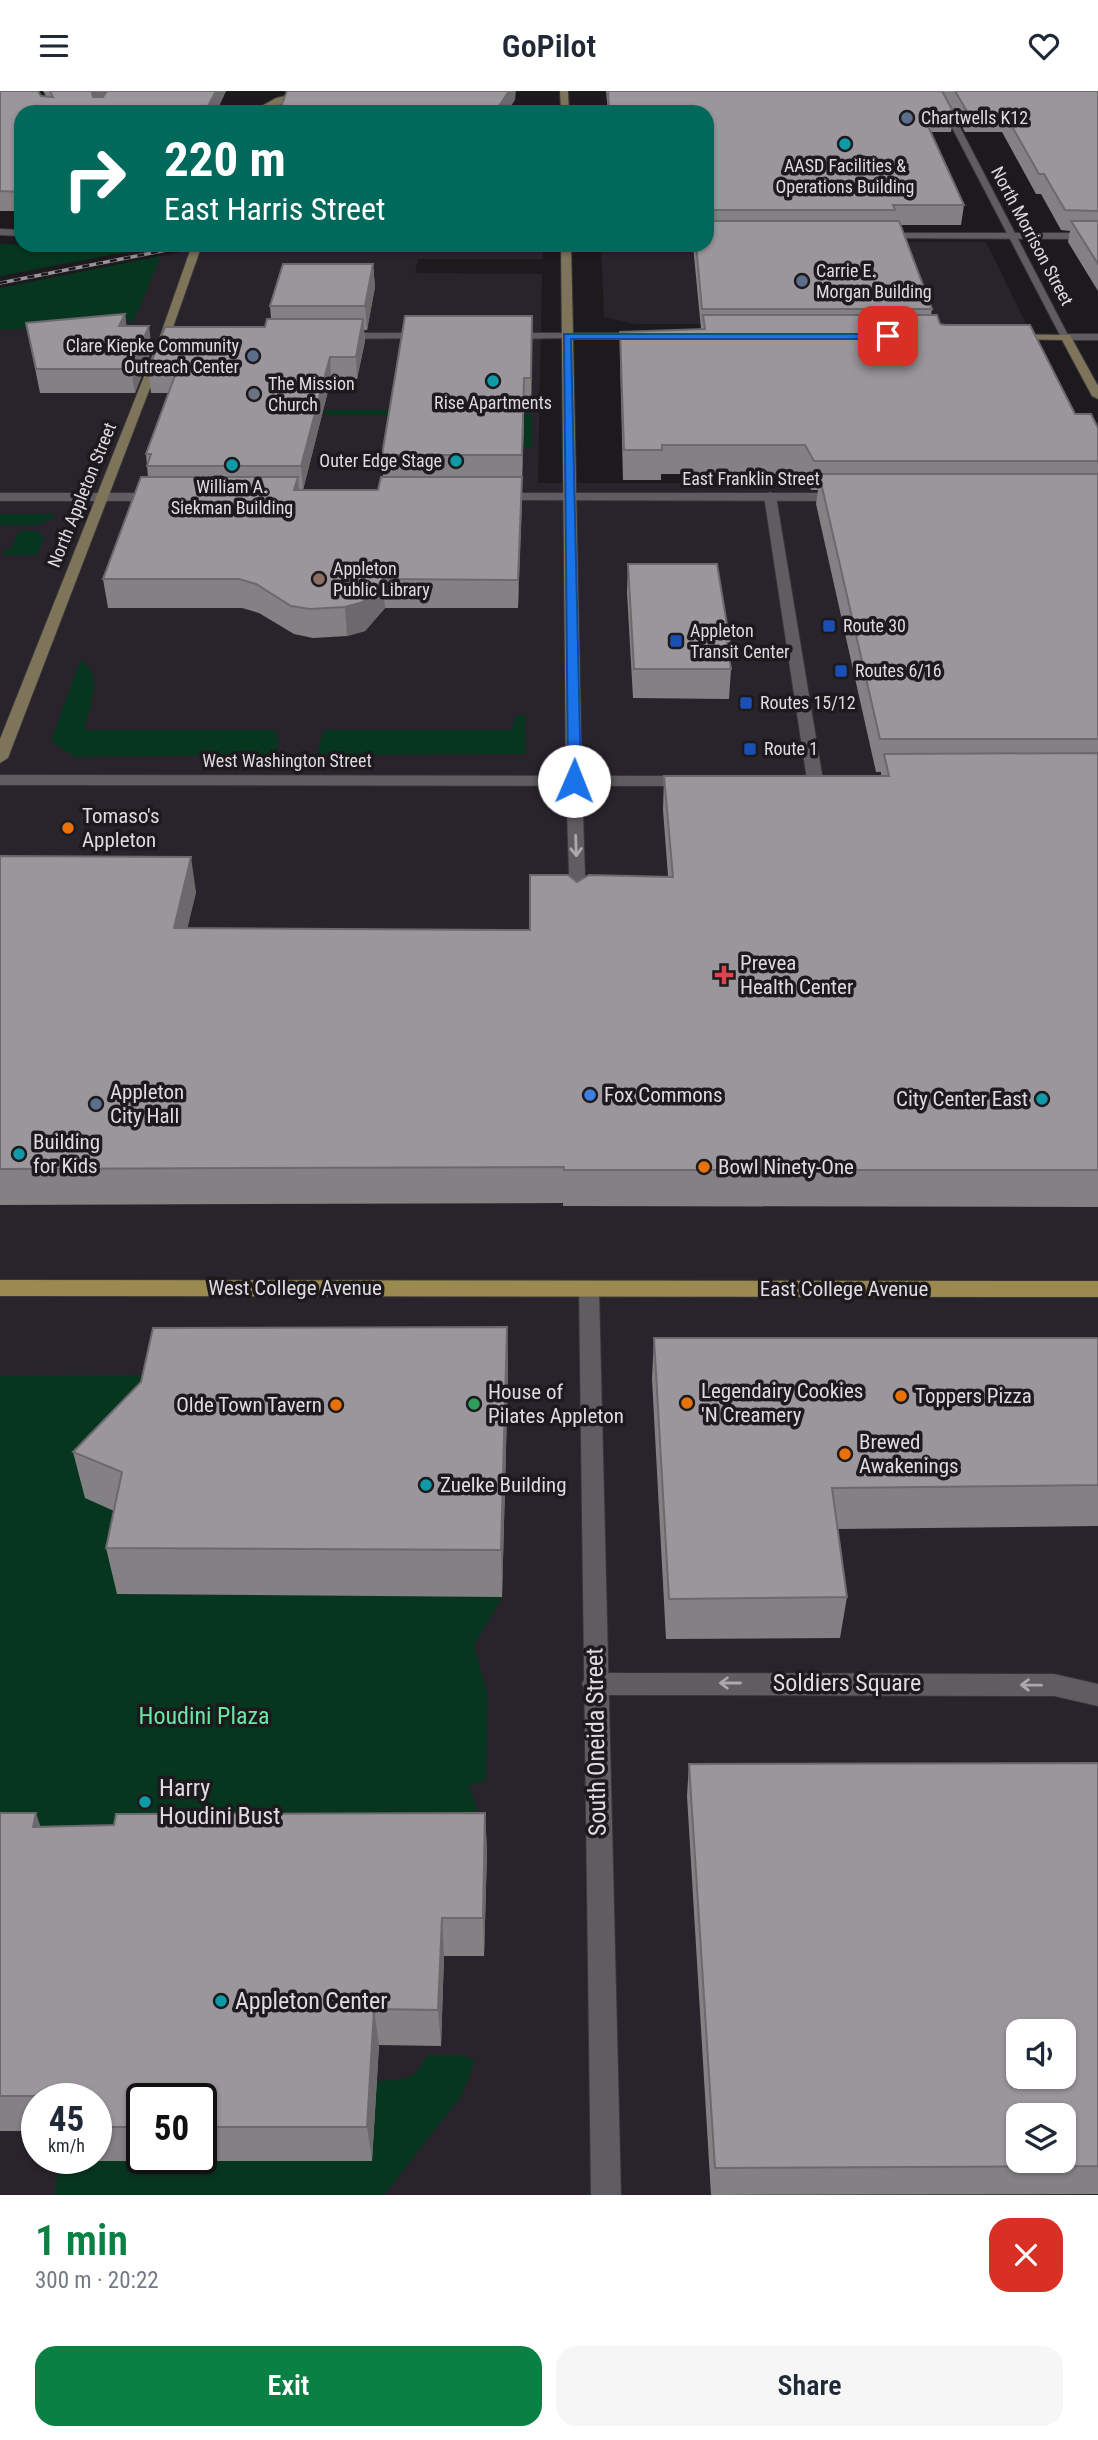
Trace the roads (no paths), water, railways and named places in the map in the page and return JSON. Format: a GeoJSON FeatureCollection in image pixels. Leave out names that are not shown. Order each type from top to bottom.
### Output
{"type":"FeatureCollection","features":[{"type":"Feature","properties":{"kind":"main road"},"geometry":{"type":"LineString","coordinates":[[269,105],[279,100],[319,91]]}},
{"type":"Feature","properties":{"kind":"main road"},"geometry":{"type":"LineString","coordinates":[[263,96],[279,100]]}},
{"type":"Feature","properties":{"kind":"main road","name":"North Appleton Street"},"geometry":{"type":"LineString","coordinates":[[0,758],[170,336],[195,252]]}},
{"type":"Feature","properties":{"kind":"main road"},"geometry":{"type":"LineString","coordinates":[[566,252],[572,496],[574,781]]}},
{"type":"Feature","properties":{"kind":"main road"},"geometry":{"type":"LineString","coordinates":[[567,336],[664,336]]}},
{"type":"Feature","properties":{"kind":"main road"},"geometry":{"type":"LineString","coordinates":[[1000,336],[1066,337]]}},
{"type":"Feature","properties":{"kind":"main road","name":"North Morrison Street"},"geometry":{"type":"LineString","coordinates":[[1066,337],[1098,396]]}},
{"type":"Feature","properties":{"kind":"main road","name":"West College Avenue"},"geometry":{"type":"LineString","coordinates":[[0,1288],[589,1289]]}},
{"type":"Feature","properties":{"kind":"main road","name":"East College Avenue"},"geometry":{"type":"LineString","coordinates":[[589,1289],[1098,1289]]}},
{"type":"Feature","properties":{"kind":"street","name":"North Morrison Street"},"geometry":{"type":"LineString","coordinates":[[937,91],[1066,337]]}},
{"type":"Feature","properties":{"kind":"street"},"geometry":{"type":"LineString","coordinates":[[863,236],[1098,236]]}},
{"type":"Feature","properties":{"kind":"street"},"geometry":{"type":"LineString","coordinates":[[334,336],[440,336]]}},
{"type":"Feature","properties":{"kind":"street"},"geometry":{"type":"LineString","coordinates":[[495,336],[567,336]]}},
{"type":"Feature","properties":{"kind":"street"},"geometry":{"type":"LineString","coordinates":[[1066,337],[1098,337]]}},
{"type":"Feature","properties":{"kind":"street","name":"East Franklin Street"},"geometry":{"type":"LineString","coordinates":[[481,496],[852,496]]}},
{"type":"Feature","properties":{"kind":"street"},"geometry":{"type":"LineString","coordinates":[[770,496],[815,780]]}},
{"type":"Feature","properties":{"kind":"street"},"geometry":{"type":"LineString","coordinates":[[0,497],[178,497]]}},
{"type":"Feature","properties":{"kind":"street","name":"West Washington Street"},"geometry":{"type":"LineString","coordinates":[[0,780],[574,781]]}},
{"type":"Feature","properties":{"kind":"street"},"geometry":{"type":"LineString","coordinates":[[578,910],[574,781],[705,781]]}},
{"type":"Feature","properties":{"kind":"street","name":"South Oneida Street"},"geometry":{"type":"LineString","coordinates":[[589,1289],[606,2195]]}},
{"type":"Feature","properties":{"kind":"street","name":"Soldiers Square"},"geometry":{"type":"LineString","coordinates":[[595,1685],[1054,1685],[1098,1695]]}},
{"type":"Feature","properties":{"kind":"railway"},"geometry":{"type":"LineString","coordinates":[[0,283],[157,252]]}},
{"type":"Feature","properties":{"kind":"place","name":"Chartwells K12"},"geometry":{"type":"Point","coordinates":[907,118]}},
{"type":"Feature","properties":{"kind":"place","name":"AASD Facilities & Operations Building"},"geometry":{"type":"Point","coordinates":[845,144]}},
{"type":"Feature","properties":{"kind":"place","name":"Carrie E. Morgan Building"},"geometry":{"type":"Point","coordinates":[802,281]}},
{"type":"Feature","properties":{"kind":"place","name":"Clare Kiepke Community Outreach Center"},"geometry":{"type":"Point","coordinates":[253,356]}},
{"type":"Feature","properties":{"kind":"place","name":"Rise Apartments"},"geometry":{"type":"Point","coordinates":[493,381]}},
{"type":"Feature","properties":{"kind":"place","name":"The Mission Church"},"geometry":{"type":"Point","coordinates":[254,394]}},
{"type":"Feature","properties":{"kind":"place","name":"Outer Edge Stage"},"geometry":{"type":"Point","coordinates":[456,461]}},
{"type":"Feature","properties":{"kind":"place","name":"William A. Siekman Building"},"geometry":{"type":"Point","coordinates":[232,465]}},
{"type":"Feature","properties":{"kind":"place","name":"Appleton Public Library"},"geometry":{"type":"Point","coordinates":[319,579]}},
{"type":"Feature","properties":{"kind":"place","name":"Route 30"},"geometry":{"type":"Point","coordinates":[829,626]}},
{"type":"Feature","properties":{"kind":"place","name":"Appleton Transit Center"},"geometry":{"type":"Point","coordinates":[676,641]}},
{"type":"Feature","properties":{"kind":"place","name":"Routes 6/16"},"geometry":{"type":"Point","coordinates":[841,671]}},
{"type":"Feature","properties":{"kind":"place","name":"Routes 15/12"},"geometry":{"type":"Point","coordinates":[746,703]}},
{"type":"Feature","properties":{"kind":"place","name":"Route 1"},"geometry":{"type":"Point","coordinates":[750,749]}},
{"type":"Feature","properties":{"kind":"place","name":"Tomaso's Appleton"},"geometry":{"type":"Point","coordinates":[68,828]}},
{"type":"Feature","properties":{"kind":"place","name":"Prevea Health Center"},"geometry":{"type":"Point","coordinates":[724,975]}},
{"type":"Feature","properties":{"kind":"place","name":"Fox Commons"},"geometry":{"type":"Point","coordinates":[590,1095]}},
{"type":"Feature","properties":{"kind":"place","name":"City Center East"},"geometry":{"type":"Point","coordinates":[1042,1099]}},
{"type":"Feature","properties":{"kind":"place","name":"Appleton City Hall"},"geometry":{"type":"Point","coordinates":[96,1104]}},
{"type":"Feature","properties":{"kind":"place","name":"Building for Kids"},"geometry":{"type":"Point","coordinates":[19,1154]}},
{"type":"Feature","properties":{"kind":"place","name":"Bowl Ninety-One"},"geometry":{"type":"Point","coordinates":[704,1167]}},
{"type":"Feature","properties":{"kind":"place","name":"Toppers Pizza"},"geometry":{"type":"Point","coordinates":[901,1396]}},
{"type":"Feature","properties":{"kind":"place","name":"Legendairy Cookies 'N Creamery"},"geometry":{"type":"Point","coordinates":[687,1403]}},
{"type":"Feature","properties":{"kind":"place","name":"House of Pilates Appleton"},"geometry":{"type":"Point","coordinates":[474,1404]}},
{"type":"Feature","properties":{"kind":"place","name":"Olde Town Tavern"},"geometry":{"type":"Point","coordinates":[336,1405]}},
{"type":"Feature","properties":{"kind":"place","name":"Brewed Awakenings"},"geometry":{"type":"Point","coordinates":[845,1454]}},
{"type":"Feature","properties":{"kind":"place","name":"Zuelke Building"},"geometry":{"type":"Point","coordinates":[426,1485]}},
{"type":"Feature","properties":{"kind":"place","name":"Harry Houdini Bust"},"geometry":{"type":"Point","coordinates":[145,1802]}},
{"type":"Feature","properties":{"kind":"place","name":"Appleton Center"},"geometry":{"type":"Point","coordinates":[221,2001]}},
{"type":"Feature","properties":{"kind":"park label","name":"Houdini Plaza"},"geometry":{"type":"Point","coordinates":[204,1716]}}]}
